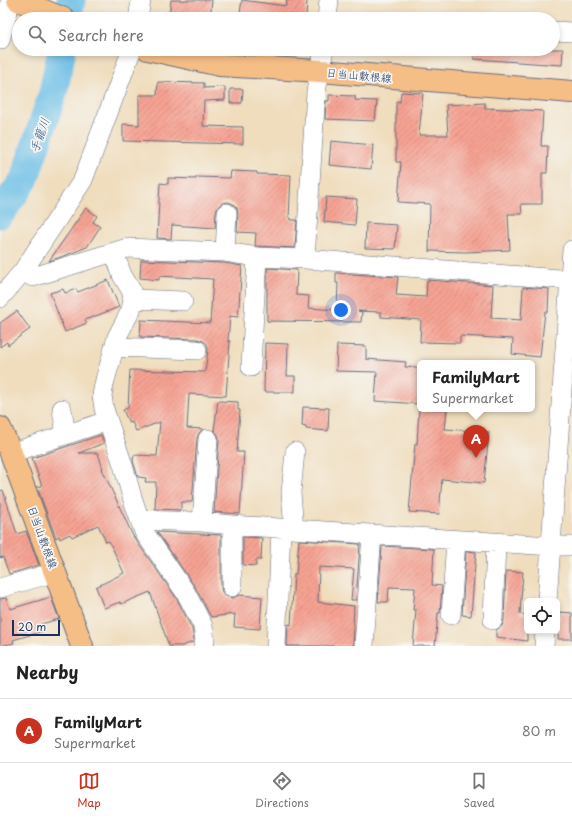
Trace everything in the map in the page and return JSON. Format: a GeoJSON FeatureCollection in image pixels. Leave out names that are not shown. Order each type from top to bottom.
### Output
{"type":"FeatureCollection","features":[{"type":"Feature","properties":{"kind":"main road"},"geometry":{"type":"LineString","coordinates":[[18,0],[47,12]]}},
{"type":"Feature","properties":{"kind":"main road","name":"日当山敷根線"},"geometry":{"type":"LineString","coordinates":[[180,56],[220,65],[320,71],[572,92]]}},
{"type":"Feature","properties":{"kind":"main road","name":"日当山敷根線"},"geometry":{"type":"LineString","coordinates":[[0,428],[12,453],[82,646]]}},
{"type":"Feature","properties":{"kind":"street"},"geometry":{"type":"LineString","coordinates":[[0,40],[11,0]]}},
{"type":"Feature","properties":{"kind":"street"},"geometry":{"type":"LineString","coordinates":[[139,12],[141,0]]}},
{"type":"Feature","properties":{"kind":"street"},"geometry":{"type":"LineString","coordinates":[[328,12],[329,0]]}},
{"type":"Feature","properties":{"kind":"street"},"geometry":{"type":"LineString","coordinates":[[560,31],[572,32]]}},
{"type":"Feature","properties":{"kind":"street"},"geometry":{"type":"LineString","coordinates":[[0,298],[23,271],[84,180],[129,56]]}},
{"type":"Feature","properties":{"kind":"street"},"geometry":{"type":"LineString","coordinates":[[305,259],[316,92],[323,56]]}},
{"type":"Feature","properties":{"kind":"street"},"geometry":{"type":"LineString","coordinates":[[225,252],[227,212]]}},
{"type":"Feature","properties":{"kind":"street"},"geometry":{"type":"LineString","coordinates":[[23,271],[33,277],[127,248],[225,252],[257,257],[305,259],[571,280]]}},
{"type":"Feature","properties":{"kind":"street"},"geometry":{"type":"LineString","coordinates":[[547,598],[572,250]]}},
{"type":"Feature","properties":{"kind":"street"},"geometry":{"type":"LineString","coordinates":[[114,252],[122,275],[129,286],[133,299],[131,310],[119,333],[114,347],[103,388],[103,402],[107,420],[146,536],[186,593],[203,626],[205,641],[203,646]]}},
{"type":"Feature","properties":{"kind":"street"},"geometry":{"type":"LineString","coordinates":[[251,367],[257,257]]}},
{"type":"Feature","properties":{"kind":"street"},"geometry":{"type":"LineString","coordinates":[[133,299],[183,301]]}},
{"type":"Feature","properties":{"kind":"street"},"geometry":{"type":"LineString","coordinates":[[114,347],[197,350]]}},
{"type":"Feature","properties":{"kind":"street"},"geometry":{"type":"LineString","coordinates":[[62,409],[66,435]]}},
{"type":"Feature","properties":{"kind":"street"},"geometry":{"type":"LineString","coordinates":[[12,453],[107,420]]}},
{"type":"Feature","properties":{"kind":"street"},"geometry":{"type":"LineString","coordinates":[[202,522],[208,439]]}},
{"type":"Feature","properties":{"kind":"street"},"geometry":{"type":"LineString","coordinates":[[276,646],[295,452]]}},
{"type":"Feature","properties":{"kind":"street"},"geometry":{"type":"LineString","coordinates":[[140,520],[202,522],[496,543],[572,546]]}},
{"type":"Feature","properties":{"kind":"street"},"geometry":{"type":"LineString","coordinates":[[232,525],[232,587]]}},
{"type":"Feature","properties":{"kind":"street"},"geometry":{"type":"LineString","coordinates":[[364,646],[372,534]]}},
{"type":"Feature","properties":{"kind":"street"},"geometry":{"type":"LineString","coordinates":[[451,615],[456,540]]}},
{"type":"Feature","properties":{"kind":"street"},"geometry":{"type":"LineString","coordinates":[[493,620],[496,543]]}},
{"type":"Feature","properties":{"kind":"street"},"geometry":{"type":"LineString","coordinates":[[0,588],[56,572]]}},
{"type":"Feature","properties":{"kind":"street"},"geometry":{"type":"LineString","coordinates":[[544,646],[545,634]]}},
{"type":"Feature","properties":{"kind":"building"},"geometry":{"type":"Polygon","coordinates":[[[171,0],[212,0],[211,12],[170,12],[171,0]]]}},
{"type":"Feature","properties":{"kind":"building"},"geometry":{"type":"Polygon","coordinates":[[[242,0],[286,6],[287,0],[307,0],[306,12],[240,12],[242,0]]]}},
{"type":"Feature","properties":{"kind":"building"},"geometry":{"type":"Polygon","coordinates":[[[560,49],[563,49],[562,65],[474,59],[474,56],[560,56],[560,49]]]}},
{"type":"Feature","properties":{"kind":"building"},"geometry":{"type":"Polygon","coordinates":[[[158,82],[204,83],[204,88],[225,87],[225,100],[204,101],[203,126],[243,127],[243,144],[123,141],[123,124],[139,125],[139,95],[157,95],[158,82]]]}},
{"type":"Feature","properties":{"kind":"building"},"geometry":{"type":"Polygon","coordinates":[[[230,89],[243,89],[242,103],[230,103],[230,89]]]}},
{"type":"Feature","properties":{"kind":"building"},"geometry":{"type":"Polygon","coordinates":[[[401,92],[423,93],[419,135],[448,135],[446,105],[485,103],[485,108],[543,111],[541,146],[548,146],[547,173],[542,173],[542,204],[521,204],[522,214],[508,214],[510,250],[466,252],[429,251],[430,204],[398,202],[401,162],[396,162],[396,101],[400,102],[401,92]]]}},
{"type":"Feature","properties":{"kind":"building"},"geometry":{"type":"Polygon","coordinates":[[[329,95],[355,96],[355,100],[377,101],[375,121],[325,119],[326,101],[329,101],[329,95]]]}},
{"type":"Feature","properties":{"kind":"building"},"geometry":{"type":"Polygon","coordinates":[[[331,141],[373,145],[371,169],[329,165],[331,141]]]}},
{"type":"Feature","properties":{"kind":"building"},"geometry":{"type":"Polygon","coordinates":[[[231,171],[257,172],[257,174],[291,175],[289,218],[291,218],[291,220],[297,220],[295,248],[255,246],[256,233],[237,232],[237,208],[228,202],[222,203],[218,207],[216,212],[215,228],[172,225],[171,239],[157,238],[160,183],[168,184],[168,178],[230,178],[231,171]]]}},
{"type":"Feature","properties":{"kind":"building"},"geometry":{"type":"Polygon","coordinates":[[[326,197],[357,199],[355,225],[324,222],[326,197]]]}},
{"type":"Feature","properties":{"kind":"building"},"geometry":{"type":"Polygon","coordinates":[[[86,208],[97,216],[93,222],[100,227],[87,247],[49,261],[86,208]]]}},
{"type":"Feature","properties":{"kind":"building"},"geometry":{"type":"Polygon","coordinates":[[[366,223],[397,225],[395,249],[365,248],[366,223]]]}},
{"type":"Feature","properties":{"kind":"building"},"geometry":{"type":"Polygon","coordinates":[[[141,260],[224,263],[242,266],[238,317],[230,316],[228,341],[230,341],[226,396],[189,394],[187,428],[203,429],[197,438],[192,502],[181,502],[181,510],[155,509],[156,482],[145,482],[146,478],[138,477],[133,461],[134,455],[157,456],[160,422],[136,431],[132,422],[129,423],[123,410],[128,408],[130,370],[205,372],[208,350],[207,344],[197,339],[140,337],[141,320],[210,323],[213,279],[159,276],[159,280],[140,278],[141,260]]]}},
{"type":"Feature","properties":{"kind":"building"},"geometry":{"type":"Polygon","coordinates":[[[267,268],[297,270],[296,295],[309,296],[308,308],[337,310],[338,283],[336,283],[336,273],[398,277],[396,295],[426,297],[427,280],[493,285],[491,318],[521,320],[523,287],[549,289],[548,312],[545,312],[540,357],[512,354],[513,339],[460,336],[460,343],[420,342],[421,320],[381,317],[381,312],[358,311],[362,312],[361,322],[267,321],[267,268]]]}},
{"type":"Feature","properties":{"kind":"building"},"geometry":{"type":"Polygon","coordinates":[[[108,280],[119,307],[85,320],[87,323],[65,332],[50,293],[63,289],[65,293],[76,289],[78,292],[108,280]]]}},
{"type":"Feature","properties":{"kind":"building"},"geometry":{"type":"Polygon","coordinates":[[[17,311],[30,329],[8,345],[7,342],[0,347],[0,323],[17,311]]]}},
{"type":"Feature","properties":{"kind":"building"},"geometry":{"type":"Polygon","coordinates":[[[265,343],[288,344],[287,376],[295,376],[295,392],[264,392],[265,343]]]}},
{"type":"Feature","properties":{"kind":"building"},"geometry":{"type":"Polygon","coordinates":[[[337,345],[366,346],[366,359],[406,362],[405,367],[417,368],[417,404],[375,401],[377,372],[336,371],[337,345]]]}},
{"type":"Feature","properties":{"kind":"building"},"geometry":{"type":"Polygon","coordinates":[[[218,401],[238,402],[238,410],[240,410],[237,452],[244,452],[240,514],[214,512],[219,440],[218,435],[214,430],[218,401]]]}},
{"type":"Feature","properties":{"kind":"building"},"geometry":{"type":"Polygon","coordinates":[[[303,407],[329,408],[328,431],[306,429],[306,427],[302,426],[303,407]]]}},
{"type":"Feature","properties":{"kind":"building"},"geometry":{"type":"Polygon","coordinates":[[[419,412],[447,412],[445,429],[489,432],[484,483],[442,479],[439,514],[409,512],[415,444],[417,444],[419,412]]]}},
{"type":"Feature","properties":{"kind":"building"},"geometry":{"type":"Polygon","coordinates":[[[101,435],[104,443],[79,453],[98,453],[102,469],[133,536],[177,599],[192,629],[193,642],[182,646],[169,646],[150,592],[121,604],[120,602],[104,608],[96,587],[124,573],[109,541],[106,542],[98,525],[72,537],[70,534],[60,539],[59,536],[56,538],[37,487],[42,486],[32,458],[101,435]]]}},
{"type":"Feature","properties":{"kind":"building"},"geometry":{"type":"Polygon","coordinates":[[[3,490],[17,534],[26,531],[39,565],[9,574],[3,557],[0,558],[0,491],[3,490]]]}},
{"type":"Feature","properties":{"kind":"building"},"geometry":{"type":"Polygon","coordinates":[[[157,532],[221,535],[222,592],[226,596],[232,598],[239,595],[262,597],[260,629],[234,627],[235,614],[211,617],[195,587],[157,532]]]}},
{"type":"Feature","properties":{"kind":"building"},"geometry":{"type":"Polygon","coordinates":[[[243,537],[262,538],[261,560],[256,560],[256,566],[243,565],[243,537]]]}},
{"type":"Feature","properties":{"kind":"building"},"geometry":{"type":"Polygon","coordinates":[[[299,540],[360,544],[356,600],[351,600],[354,569],[319,567],[318,602],[354,606],[353,646],[287,646],[288,624],[291,625],[294,574],[296,574],[299,540]]]}},
{"type":"Feature","properties":{"kind":"building"},"geometry":{"type":"Polygon","coordinates":[[[382,546],[434,549],[432,585],[442,586],[435,646],[413,646],[416,610],[413,610],[415,588],[389,587],[388,602],[378,602],[382,546]]]}},
{"type":"Feature","properties":{"kind":"building"},"geometry":{"type":"Polygon","coordinates":[[[466,551],[476,552],[471,616],[462,615],[466,551]]]}},
{"type":"Feature","properties":{"kind":"building"},"geometry":{"type":"Polygon","coordinates":[[[506,571],[523,572],[520,614],[524,615],[524,634],[527,634],[527,641],[496,637],[496,630],[502,626],[504,620],[506,571]]]}},
{"type":"Feature","properties":{"kind":"building"},"geometry":{"type":"Polygon","coordinates":[[[51,597],[59,619],[41,624],[43,631],[13,640],[14,643],[0,646],[0,599],[6,598],[10,609],[51,597]]]}},
{"type":"Feature","properties":{"kind":"building"},"geometry":{"type":"Polygon","coordinates":[[[560,612],[572,613],[572,639],[558,639],[558,634],[560,634],[560,612]]]}},
{"type":"Feature","properties":{"kind":"waterway","name":"手籠川"},"geometry":{"type":"LineString","coordinates":[[68,12],[71,0]]}},
{"type":"Feature","properties":{"kind":"waterway","name":"手籠川"},"geometry":{"type":"LineString","coordinates":[[0,214],[24,180],[53,93],[61,56]]}},
{"type":"Feature","properties":{"kind":"place","name":"FamilyMart"},"geometry":{"type":"Point","coordinates":[476,458]}}]}
